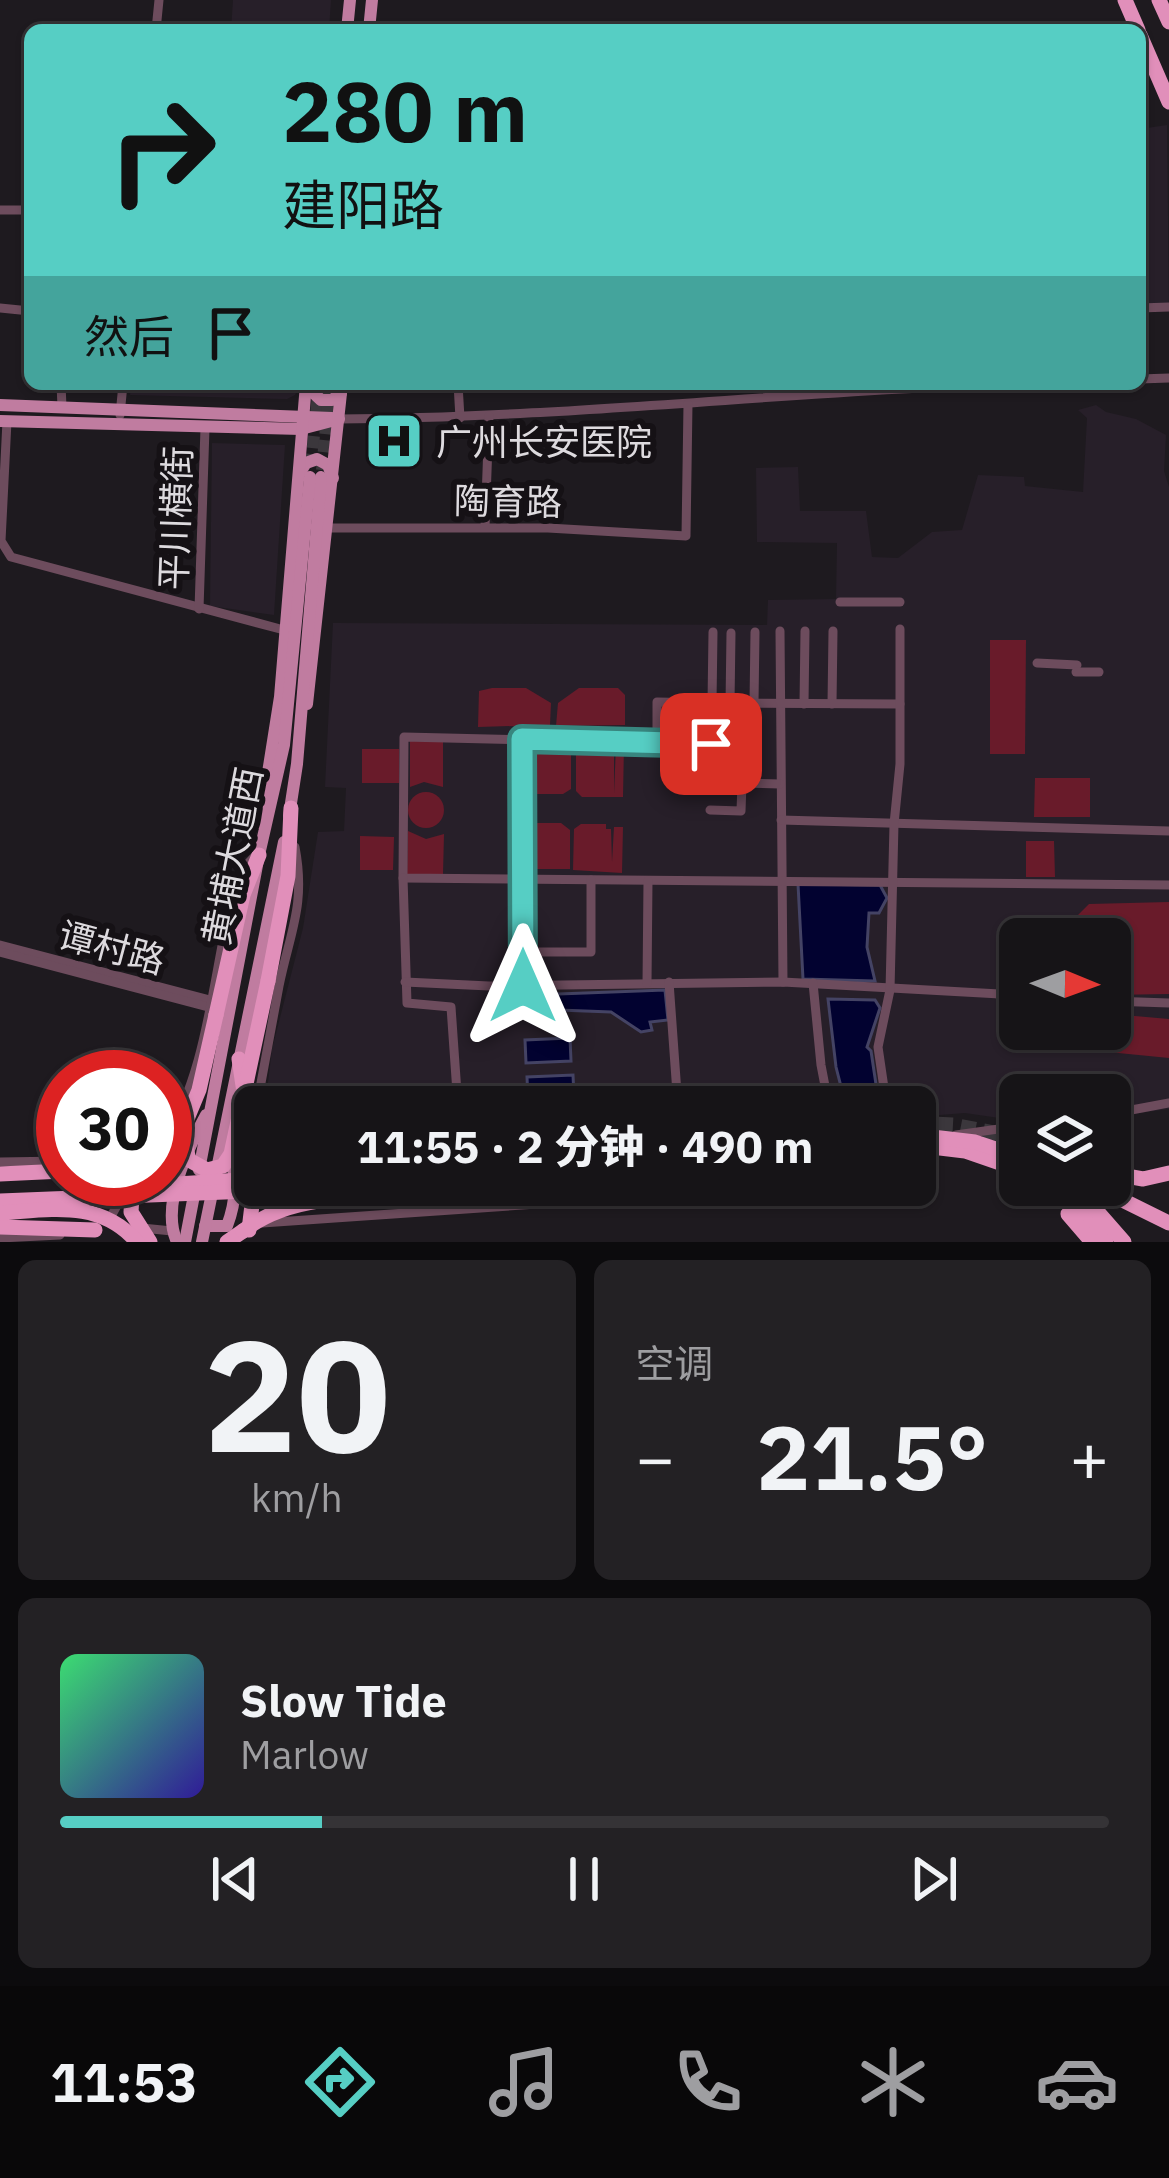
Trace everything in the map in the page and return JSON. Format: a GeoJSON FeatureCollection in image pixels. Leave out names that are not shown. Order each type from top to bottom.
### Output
{"type":"FeatureCollection","features":[{"type":"Feature","properties":{"kind":"highway"},"geometry":{"type":"LineString","coordinates":[[1159,0],[1169,22]]}},
{"type":"Feature","properties":{"kind":"highway"},"geometry":{"type":"LineString","coordinates":[[1146,48],[1169,102]]}},
{"type":"Feature","properties":{"kind":"highway"},"geometry":{"type":"LineString","coordinates":[[256,1086],[268,981],[291,907],[291,808]]}},
{"type":"Feature","properties":{"kind":"highway"},"geometry":{"type":"LineString","coordinates":[[192,1119],[211,1008],[259,854]]}},
{"type":"Feature","properties":{"kind":"highway"},"geometry":{"type":"LineString","coordinates":[[238,1059],[243,1086]]}},
{"type":"Feature","properties":{"kind":"highway"},"geometry":{"type":"LineString","coordinates":[[936,1141],[975,1142],[999,1150]]}},
{"type":"Feature","properties":{"kind":"highway"},"geometry":{"type":"LineString","coordinates":[[936,1145],[999,1162]]}},
{"type":"Feature","properties":{"kind":"highway"},"geometry":{"type":"LineString","coordinates":[[192,1162],[203,1169],[220,1168],[234,1148]]}},
{"type":"Feature","properties":{"kind":"highway"},"geometry":{"type":"LineString","coordinates":[[0,1174],[36,1172]]}},
{"type":"Feature","properties":{"kind":"highway"},"geometry":{"type":"LineString","coordinates":[[1131,1176],[1150,1179],[1169,1173]]}},
{"type":"Feature","properties":{"kind":"highway"},"geometry":{"type":"LineString","coordinates":[[0,1191],[234,1180]]}},
{"type":"Feature","properties":{"kind":"highway"},"geometry":{"type":"LineString","coordinates":[[0,1201],[234,1192]]}},
{"type":"Feature","properties":{"kind":"highway"},"geometry":{"type":"LineString","coordinates":[[1131,1204],[1169,1223]]}},
{"type":"Feature","properties":{"kind":"highway"},"geometry":{"type":"LineString","coordinates":[[131,1206],[150,1242]]}},
{"type":"Feature","properties":{"kind":"highway"},"geometry":{"type":"LineString","coordinates":[[230,1236],[253,1211],[252,1206]]}},
{"type":"Feature","properties":{"kind":"highway"},"geometry":{"type":"LineString","coordinates":[[230,1236],[292,1206]]}},
{"type":"Feature","properties":{"kind":"highway"},"geometry":{"type":"LineString","coordinates":[[1059,1206],[1092,1242]]}},
{"type":"Feature","properties":{"kind":"highway"},"geometry":{"type":"LineString","coordinates":[[1073,1206],[1106,1242]]}},
{"type":"Feature","properties":{"kind":"highway"},"geometry":{"type":"LineString","coordinates":[[1091,1206],[1124,1242]]}},
{"type":"Feature","properties":{"kind":"highway"},"geometry":{"type":"LineString","coordinates":[[0,1213],[77,1209],[110,1219],[137,1242]]}},
{"type":"Feature","properties":{"kind":"highway"},"geometry":{"type":"LineString","coordinates":[[0,1227],[95,1230]]}},
{"type":"Feature","properties":{"kind":"main road"},"geometry":{"type":"LineString","coordinates":[[299,740],[312,681],[328,528],[302,422],[305,390]]}},
{"type":"Feature","properties":{"kind":"main road"},"geometry":{"type":"LineString","coordinates":[[310,390],[325,401],[339,390]]}},
{"type":"Feature","properties":{"kind":"main road"},"geometry":{"type":"LineString","coordinates":[[259,854],[284,630],[315,478],[339,418],[342,390]]}},
{"type":"Feature","properties":{"kind":"main road"},"geometry":{"type":"LineString","coordinates":[[0,405],[302,422]]}},
{"type":"Feature","properties":{"kind":"main road"},"geometry":{"type":"LineString","coordinates":[[3,421],[205,428],[339,418]]}},
{"type":"Feature","properties":{"kind":"main road","name":"黄埔大道西"},"geometry":{"type":"LineString","coordinates":[[202,1242],[291,808],[315,478]]}},
{"type":"Feature","properties":{"kind":"main road","name":"黄埔大道西"},"geometry":{"type":"LineString","coordinates":[[178,1238],[212,1104],[285,734],[315,478]]}},
{"type":"Feature","properties":{"kind":"main road"},"geometry":{"type":"LineString","coordinates":[[192,1127],[212,1104]]}},
{"type":"Feature","properties":{"kind":"main road"},"geometry":{"type":"LineString","coordinates":[[205,1226],[230,1236],[236,1175],[224,1132]]}},
{"type":"Feature","properties":{"kind":"main road"},"geometry":{"type":"LineString","coordinates":[[178,1238],[179,1206]]}},
{"type":"Feature","properties":{"kind":"street"},"geometry":{"type":"LineString","coordinates":[[61,390],[62,407]]}},
{"type":"Feature","properties":{"kind":"street"},"geometry":{"type":"LineString","coordinates":[[119,427],[123,390]]}},
{"type":"Feature","properties":{"kind":"street"},"geometry":{"type":"LineString","coordinates":[[458,390],[460,418]]}},
{"type":"Feature","properties":{"kind":"street"},"geometry":{"type":"LineString","coordinates":[[339,418],[460,418],[688,404],[822,390]]}},
{"type":"Feature","properties":{"kind":"street","name":"陶育路"},"geometry":{"type":"LineString","coordinates":[[328,528],[485,527],[686,536],[688,404]]}},
{"type":"Feature","properties":{"kind":"street"},"geometry":{"type":"LineString","coordinates":[[96,425],[97,409]]}},
{"type":"Feature","properties":{"kind":"street"},"geometry":{"type":"LineString","coordinates":[[485,527],[490,416]]}},
{"type":"Feature","properties":{"kind":"street"},"geometry":{"type":"LineString","coordinates":[[3,421],[4,551],[21,561],[284,630]]}},
{"type":"Feature","properties":{"kind":"street","name":"平川横街"},"geometry":{"type":"LineString","coordinates":[[199,609],[205,428]]}},
{"type":"Feature","properties":{"kind":"street"},"geometry":{"type":"LineString","coordinates":[[840,602],[900,602]]}},
{"type":"Feature","properties":{"kind":"street"},"geometry":{"type":"LineString","coordinates":[[884,1086],[878,1047],[890,990],[895,899],[891,883],[900,629]]}},
{"type":"Feature","properties":{"kind":"street"},"geometry":{"type":"LineString","coordinates":[[805,631],[805,704]]}},
{"type":"Feature","properties":{"kind":"street"},"geometry":{"type":"LineString","coordinates":[[832,631],[832,704]]}},
{"type":"Feature","properties":{"kind":"street"},"geometry":{"type":"LineString","coordinates":[[457,1086],[452,1007],[406,1004],[404,737],[711,744],[713,632]]}},
{"type":"Feature","properties":{"kind":"street"},"geometry":{"type":"LineString","coordinates":[[730,704],[731,632]]}},
{"type":"Feature","properties":{"kind":"street"},"geometry":{"type":"LineString","coordinates":[[754,704],[755,632]]}},
{"type":"Feature","properties":{"kind":"street"},"geometry":{"type":"LineString","coordinates":[[780,632],[784,982]]}},
{"type":"Feature","properties":{"kind":"street"},"geometry":{"type":"LineString","coordinates":[[1037,663],[1099,672]]}},
{"type":"Feature","properties":{"kind":"street"},"geometry":{"type":"LineString","coordinates":[[657,742],[657,702],[900,704]]}},
{"type":"Feature","properties":{"kind":"street"},"geometry":{"type":"LineString","coordinates":[[522,739],[523,986]]}},
{"type":"Feature","properties":{"kind":"street"},"geometry":{"type":"LineString","coordinates":[[710,811],[741,811],[742,783],[780,784]]}},
{"type":"Feature","properties":{"kind":"street"},"geometry":{"type":"LineString","coordinates":[[781,820],[1169,831]]}},
{"type":"Feature","properties":{"kind":"street"},"geometry":{"type":"LineString","coordinates":[[403,878],[1169,885]]}},
{"type":"Feature","properties":{"kind":"street"},"geometry":{"type":"LineString","coordinates":[[523,952],[591,952],[591,880]]}},
{"type":"Feature","properties":{"kind":"street"},"geometry":{"type":"LineString","coordinates":[[647,983],[648,880]]}},
{"type":"Feature","properties":{"kind":"street"},"geometry":{"type":"LineString","coordinates":[[258,1086],[291,907]]}},
{"type":"Feature","properties":{"kind":"street","name":"谭村路"},"geometry":{"type":"LineString","coordinates":[[0,949],[211,1008]]}},
{"type":"Feature","properties":{"kind":"street"},"geometry":{"type":"LineString","coordinates":[[405,982],[523,986],[784,982],[999,995]]}},
{"type":"Feature","properties":{"kind":"street"},"geometry":{"type":"LineString","coordinates":[[669,982],[676,1086]]}},
{"type":"Feature","properties":{"kind":"street"},"geometry":{"type":"LineString","coordinates":[[813,983],[825,1086]]}},
{"type":"Feature","properties":{"kind":"street"},"geometry":{"type":"LineString","coordinates":[[1131,1001],[1169,1003]]}},
{"type":"Feature","properties":{"kind":"street"},"geometry":{"type":"LineString","coordinates":[[192,1075],[211,1008]]}},
{"type":"Feature","properties":{"kind":"street"},"geometry":{"type":"LineString","coordinates":[[1131,1110],[1169,1103]]}},
{"type":"Feature","properties":{"kind":"street"},"geometry":{"type":"LineString","coordinates":[[936,1137],[999,1129]]}},
{"type":"Feature","properties":{"kind":"street"},"geometry":{"type":"LineString","coordinates":[[0,1162],[36,1161]]}},
{"type":"Feature","properties":{"kind":"street"},"geometry":{"type":"LineString","coordinates":[[95,1230],[110,1219],[116,1206]]}},
{"type":"Feature","properties":{"kind":"street"},"geometry":{"type":"LineString","coordinates":[[230,1236],[546,1206]]}},
{"type":"Feature","properties":{"kind":"street"},"geometry":{"type":"LineString","coordinates":[[0,1238],[95,1230],[178,1238]]}},
{"type":"Feature","properties":{"kind":"shaded area"},"geometry":{"type":"Polygon","coordinates":[[[233,0],[331,0],[329,24],[231,24],[233,0]]]}},
{"type":"Feature","properties":{"kind":"shaded area"},"geometry":{"type":"Polygon","coordinates":[[[1167,125],[1169,310],[1146,312],[1146,128],[1167,125]]]}},
{"type":"Feature","properties":{"kind":"shaded area"},"geometry":{"type":"Polygon","coordinates":[[[130,390],[298,390],[287,399],[130,395],[130,390]]]}},
{"type":"Feature","properties":{"kind":"shaded area"},"geometry":{"type":"Polygon","coordinates":[[[1096,405],[1166,435],[1169,1109],[1131,1114],[1131,1074],[999,1074],[999,1118],[936,1115],[936,1086],[268,1086],[272,1049],[303,928],[318,832],[344,831],[346,788],[325,787],[333,623],[767,625],[768,600],[836,599],[837,543],[757,542],[756,468],[798,467],[800,511],[866,511],[872,557],[898,558],[932,532],[962,530],[978,475],[1024,477],[1025,486],[1083,492],[1087,418],[1078,410],[1096,405]]]}},
{"type":"Feature","properties":{"kind":"shaded area"},"geometry":{"type":"Polygon","coordinates":[[[212,443],[285,445],[274,615],[210,606],[212,443]]]}},
{"type":"Feature","properties":{"kind":"shaded area"},"geometry":{"type":"Polygon","coordinates":[[[990,640],[1026,640],[1025,754],[990,754],[990,640]]]}},
{"type":"Feature","properties":{"kind":"shaded area"},"geometry":{"type":"Polygon","coordinates":[[[526,688],[551,703],[550,725],[478,727],[479,691],[526,688]]]}},
{"type":"Feature","properties":{"kind":"shaded area"},"geometry":{"type":"Polygon","coordinates":[[[579,688],[618,688],[625,695],[625,725],[556,726],[558,703],[579,688]]]}},
{"type":"Feature","properties":{"kind":"shaded area"},"geometry":{"type":"Polygon","coordinates":[[[410,739],[443,740],[443,787],[424,782],[410,787],[410,739]]]}},
{"type":"Feature","properties":{"kind":"shaded area"},"geometry":{"type":"Polygon","coordinates":[[[522,739],[571,740],[571,789],[563,794],[523,794],[522,739]]]}},
{"type":"Feature","properties":{"kind":"shaded area"},"geometry":{"type":"Polygon","coordinates":[[[576,741],[614,742],[614,794],[616,745],[624,745],[623,797],[582,797],[576,791],[576,741]]]}},
{"type":"Feature","properties":{"kind":"shaded area"},"geometry":{"type":"Polygon","coordinates":[[[362,749],[399,749],[399,783],[362,783],[362,749]]]}},
{"type":"Feature","properties":{"kind":"shaded area"},"geometry":{"type":"Polygon","coordinates":[[[1035,778],[1090,778],[1090,817],[1034,817],[1035,778]]]}},
{"type":"Feature","properties":{"kind":"shaded area"},"geometry":{"type":"Polygon","coordinates":[[[426,792],[439,797],[444,810],[439,823],[426,828],[413,823],[408,810],[413,797],[426,792]]]}},
{"type":"Feature","properties":{"kind":"shaded area"},"geometry":{"type":"Polygon","coordinates":[[[523,823],[561,823],[570,830],[570,869],[523,869],[523,823]]]}},
{"type":"Feature","properties":{"kind":"shaded area"},"geometry":{"type":"Polygon","coordinates":[[[581,824],[606,824],[611,829],[612,862],[614,827],[623,827],[622,873],[573,870],[574,829],[581,824]]]}},
{"type":"Feature","properties":{"kind":"shaded area"},"geometry":{"type":"Polygon","coordinates":[[[408,831],[426,839],[444,834],[443,874],[407,875],[408,831]]]}},
{"type":"Feature","properties":{"kind":"shaded area"},"geometry":{"type":"Polygon","coordinates":[[[360,836],[394,837],[393,870],[360,870],[360,836]]]}},
{"type":"Feature","properties":{"kind":"shaded area"},"geometry":{"type":"Polygon","coordinates":[[[1026,841],[1054,841],[1055,877],[1026,877],[1026,841]]]}},
{"type":"Feature","properties":{"kind":"shaded area"},"geometry":{"type":"Polygon","coordinates":[[[798,884],[880,885],[887,898],[879,913],[869,913],[867,947],[875,981],[803,979],[798,884]]]}},
{"type":"Feature","properties":{"kind":"shaded area"},"geometry":{"type":"Polygon","coordinates":[[[1169,902],[1169,994],[1131,995],[1131,918],[1075,918],[1089,904],[1169,902]]]}},
{"type":"Feature","properties":{"kind":"shaded area"},"geometry":{"type":"Polygon","coordinates":[[[665,990],[668,1020],[650,1022],[652,1030],[641,1032],[611,1012],[533,1009],[532,995],[665,990]]]}},
{"type":"Feature","properties":{"kind":"shaded area"},"geometry":{"type":"Polygon","coordinates":[[[828,999],[875,1000],[880,1008],[867,1047],[876,1086],[841,1086],[828,999]]]}},
{"type":"Feature","properties":{"kind":"shaded area"},"geometry":{"type":"Polygon","coordinates":[[[1131,1016],[1169,1019],[1169,1058],[1108,1052],[1131,1050],[1131,1016]]]}},
{"type":"Feature","properties":{"kind":"shaded area"},"geometry":{"type":"Polygon","coordinates":[[[570,1038],[571,1061],[526,1063],[525,1040],[570,1038]]]}},
{"type":"Feature","properties":{"kind":"shaded area"},"geometry":{"type":"Polygon","coordinates":[[[573,1075],[574,1086],[527,1086],[527,1077],[573,1075]]]}},
{"type":"Feature","properties":{"kind":"tunnel"},"geometry":{"type":"LineString","coordinates":[[311,466],[318,390]]}},
{"type":"Feature","properties":{"kind":"tunnel"},"geometry":{"type":"LineString","coordinates":[[322,470],[329,390]]}},
{"type":"Feature","properties":{"kind":"tunnel"},"geometry":{"type":"LineString","coordinates":[[936,1124],[999,1134]]}},
{"type":"Feature","properties":{"kind":"place","name":"广州长安医院"},"geometry":{"type":"Point","coordinates":[394,441]}},
{"type":"Feature","properties":{"kind":"route"},"geometry":{"type":"LineString","coordinates":[[523,986],[522,739],[711,744]]}}]}
